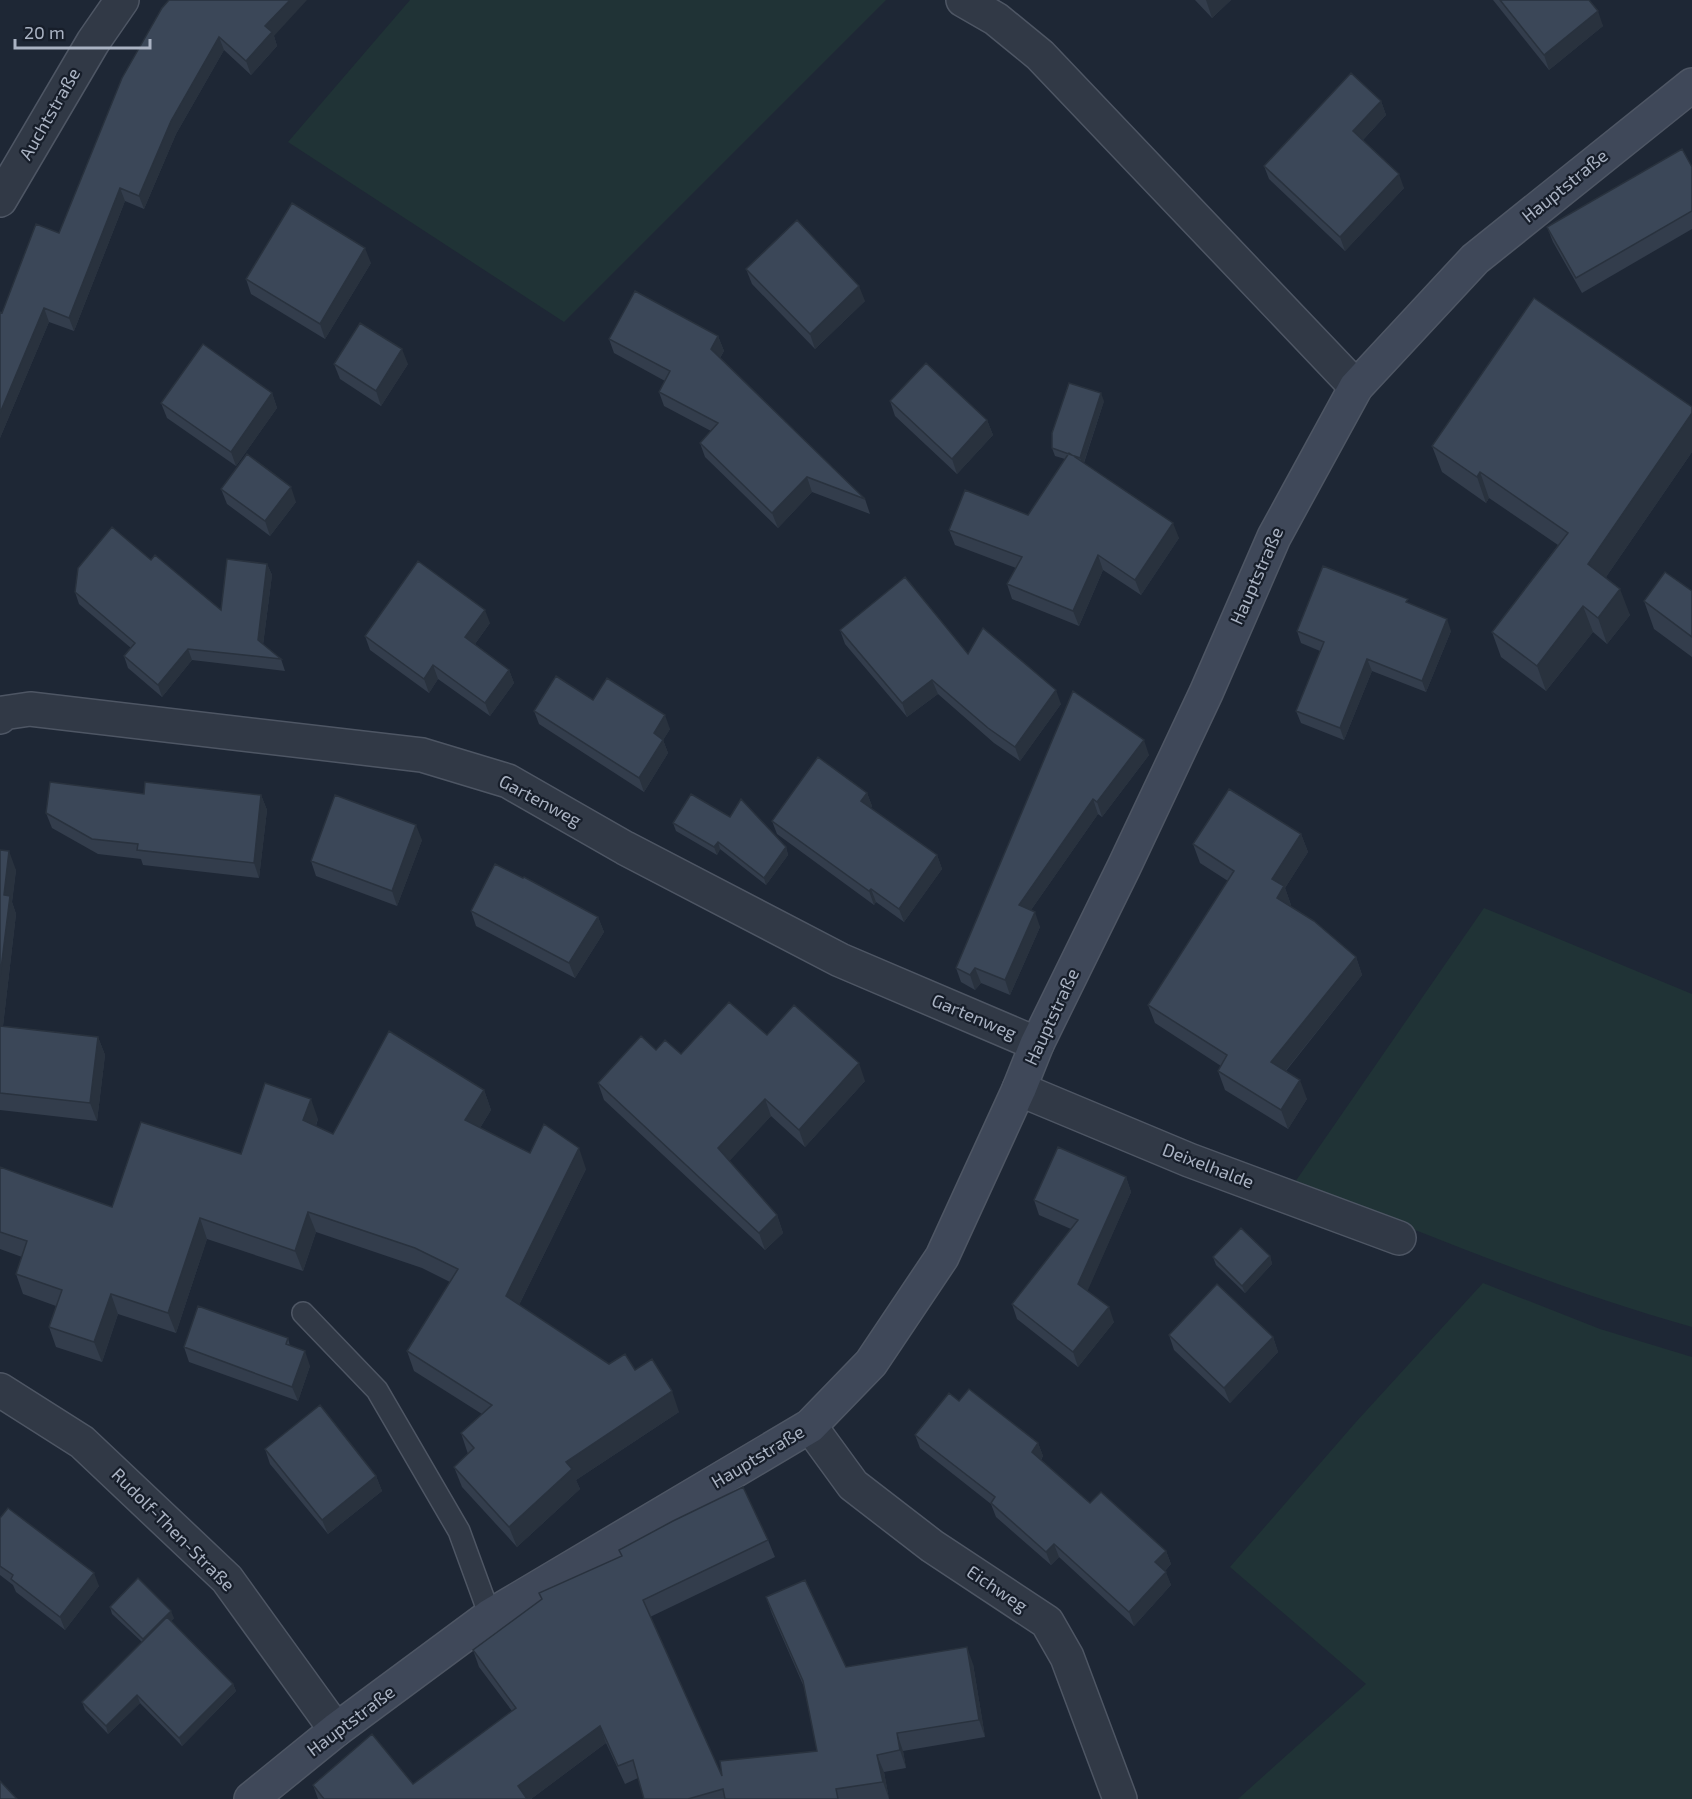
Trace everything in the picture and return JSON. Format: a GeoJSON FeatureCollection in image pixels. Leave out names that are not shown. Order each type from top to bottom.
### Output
{"type":"FeatureCollection","features":[{"type":"Feature","properties":{"kind":"street","name":"Auchtstraße"},"geometry":{"type":"LineString","coordinates":[[0,200],[93,42],[122,0]]}},
{"type":"Feature","properties":{"kind":"street"},"geometry":{"type":"LineString","coordinates":[[963,0],[996,19],[1040,56],[1356,387]]}},
{"type":"Feature","properties":{"kind":"street","name":"Hauptstraße"},"geometry":{"type":"LineString","coordinates":[[251,1799],[336,1730],[490,1616],[810,1426],[871,1363],[942,1257],[1019,1089],[1037,1044],[1201,704],[1274,537],[1356,387],[1475,259],[1692,85]]}},
{"type":"Feature","properties":{"kind":"street","name":"Gartenweg"},"geometry":{"type":"LineString","coordinates":[[0,717],[3,713],[30,709],[410,753],[508,780],[625,848],[840,960],[1037,1044]]}},
{"type":"Feature","properties":{"kind":"street","name":"Deixelhalde"},"geometry":{"type":"LineString","coordinates":[[1019,1089],[1189,1160],[1399,1238]]}},
{"type":"Feature","properties":{"kind":"street","name":"Rudolf-Then-Straße"},"geometry":{"type":"LineString","coordinates":[[0,1390],[82,1442],[227,1578],[336,1730]]}},
{"type":"Feature","properties":{"kind":"street","name":"Eichweg"},"geometry":{"type":"LineString","coordinates":[[810,1426],[853,1485],[932,1546],[1047,1622],[1067,1657],[1120,1799]]}},
{"type":"Feature","properties":{"kind":"lane"},"geometry":{"type":"LineString","coordinates":[[303,1313],[377,1390],[459,1531],[490,1616]]}},
{"type":"Feature","properties":{"kind":"green space"},"geometry":{"type":"Polygon","coordinates":[[[410,0],[886,0],[564,322],[288,142],[410,0]]]}},
{"type":"Feature","properties":{"kind":"green space"},"geometry":{"type":"Polygon","coordinates":[[[1484,908],[1692,994],[1692,1327],[1541,1278],[1295,1182],[1484,908]]]}},
{"type":"Feature","properties":{"kind":"green space"},"geometry":{"type":"Polygon","coordinates":[[[1483,1283],[1600,1329],[1692,1357],[1692,1799],[1238,1799],[1366,1684],[1230,1567],[1356,1422],[1483,1283]]]}},
{"type":"Feature","properties":{"kind":"building"},"geometry":{"type":"Polygon","coordinates":[[[169,0],[290,0],[265,26],[272,32],[246,61],[219,37],[171,121],[139,196],[120,188],[69,318],[44,308],[0,413],[0,312],[2,313],[36,224],[59,233],[122,78],[162,8],[169,0]]]}},
{"type":"Feature","properties":{"kind":"building"},"geometry":{"type":"Polygon","coordinates":[[[1500,0],[1589,0],[1598,11],[1544,55],[1500,0]]]}},
{"type":"Feature","properties":{"kind":"building"},"geometry":{"type":"Polygon","coordinates":[[[1351,73],[1381,101],[1353,131],[1399,174],[1340,237],[1264,166],[1351,73]]]}},
{"type":"Feature","properties":{"kind":"building"},"geometry":{"type":"Polygon","coordinates":[[[1682,149],[1692,167],[1692,211],[1576,278],[1547,227],[1682,149]]]}},
{"type":"Feature","properties":{"kind":"building"},"geometry":{"type":"Polygon","coordinates":[[[292,203],[365,248],[320,324],[246,279],[292,203]]]}},
{"type":"Feature","properties":{"kind":"building"},"geometry":{"type":"Polygon","coordinates":[[[797,220],[859,286],[810,334],[746,269],[797,220]]]}},
{"type":"Feature","properties":{"kind":"building"},"geometry":{"type":"Polygon","coordinates":[[[635,291],[718,336],[711,349],[865,499],[807,477],[772,513],[700,443],[718,423],[659,392],[670,371],[609,339],[635,291]]]}},
{"type":"Feature","properties":{"kind":"building"},"geometry":{"type":"Polygon","coordinates":[[[1534,298],[1692,407],[1692,413],[1588,564],[1620,589],[1598,618],[1583,606],[1537,666],[1492,632],[1568,533],[1480,472],[1477,477],[1432,446],[1534,298]]]}},
{"type":"Feature","properties":{"kind":"building"},"geometry":{"type":"Polygon","coordinates":[[[360,323],[402,349],[376,391],[334,364],[360,323]]]}},
{"type":"Feature","properties":{"kind":"building"},"geometry":{"type":"Polygon","coordinates":[[[203,344],[272,393],[231,452],[161,403],[203,344]]]}},
{"type":"Feature","properties":{"kind":"building"},"geometry":{"type":"Polygon","coordinates":[[[926,363],[987,420],[952,459],[890,401],[926,363]]]}},
{"type":"Feature","properties":{"kind":"building"},"geometry":{"type":"Polygon","coordinates":[[[1069,383],[1101,393],[1080,458],[1052,448],[1052,433],[1069,383]]]}},
{"type":"Feature","properties":{"kind":"building"},"geometry":{"type":"Polygon","coordinates":[[[1069,453],[1173,523],[1135,580],[1098,555],[1073,611],[1007,584],[1022,557],[949,530],[965,490],[1028,515],[1069,453]]]}},
{"type":"Feature","properties":{"kind":"building"},"geometry":{"type":"Polygon","coordinates":[[[247,454],[291,487],[265,521],[221,489],[247,454]]]}},
{"type":"Feature","properties":{"kind":"building"},"geometry":{"type":"Polygon","coordinates":[[[112,527],[151,560],[155,555],[221,610],[227,559],[267,564],[258,640],[281,659],[188,649],[158,685],[124,656],[135,643],[75,592],[78,568],[112,527]]]}},
{"type":"Feature","properties":{"kind":"building"},"geometry":{"type":"Polygon","coordinates":[[[418,561],[485,610],[465,637],[509,670],[485,703],[433,665],[424,679],[365,636],[418,561]]]}},
{"type":"Feature","properties":{"kind":"building"},"geometry":{"type":"Polygon","coordinates":[[[1323,566],[1408,599],[1406,602],[1447,619],[1422,681],[1367,659],[1340,728],[1296,711],[1324,642],[1297,631],[1323,566]]]}},
{"type":"Feature","properties":{"kind":"building"},"geometry":{"type":"Polygon","coordinates":[[[1665,572],[1692,591],[1692,637],[1644,601],[1665,572]]]}},
{"type":"Feature","properties":{"kind":"building"},"geometry":{"type":"Polygon","coordinates":[[[905,577],[968,654],[983,628],[1056,690],[1015,747],[988,728],[932,680],[902,703],[840,630],[905,577]]]}},
{"type":"Feature","properties":{"kind":"building"},"geometry":{"type":"Polygon","coordinates":[[[556,676],[593,700],[607,678],[665,715],[654,733],[663,740],[639,778],[534,711],[556,676]]]}},
{"type":"Feature","properties":{"kind":"building"},"geometry":{"type":"Polygon","coordinates":[[[1073,691],[1144,740],[1097,802],[1093,799],[1019,905],[1035,912],[1005,980],[975,968],[970,975],[956,968],[1073,691]]]}},
{"type":"Feature","properties":{"kind":"building"},"geometry":{"type":"Polygon","coordinates":[[[818,757],[867,793],[861,801],[937,855],[899,909],[871,889],[869,891],[772,821],[818,757]]]}},
{"type":"Feature","properties":{"kind":"building"},"geometry":{"type":"Polygon","coordinates":[[[50,782],[144,794],[145,782],[261,795],[254,863],[137,850],[138,844],[92,839],[46,813],[50,782]]]}},
{"type":"Feature","properties":{"kind":"building"},"geometry":{"type":"Polygon","coordinates":[[[1229,789],[1301,834],[1272,879],[1284,886],[1277,898],[1314,921],[1356,957],[1271,1062],[1300,1080],[1281,1110],[1218,1071],[1227,1055],[1148,1005],[1234,871],[1193,844],[1229,789]]]}},
{"type":"Feature","properties":{"kind":"building"},"geometry":{"type":"Polygon","coordinates":[[[691,794],[730,817],[741,799],[786,847],[764,878],[718,842],[714,847],[673,823],[691,794]]]}},
{"type":"Feature","properties":{"kind":"building"},"geometry":{"type":"Polygon","coordinates":[[[335,795],[416,825],[392,891],[311,861],[335,795]]]}},
{"type":"Feature","properties":{"kind":"building"},"geometry":{"type":"Polygon","coordinates":[[[0,850],[9,851],[4,895],[10,896],[0,977],[0,850]]]}},
{"type":"Feature","properties":{"kind":"building"},"geometry":{"type":"Polygon","coordinates":[[[495,864],[598,917],[569,963],[471,911],[495,864]]]}},
{"type":"Feature","properties":{"kind":"building"},"geometry":{"type":"Polygon","coordinates":[[[729,1002],[767,1035],[794,1005],[859,1063],[799,1130],[765,1099],[718,1148],[777,1215],[759,1233],[598,1083],[641,1036],[656,1050],[665,1040],[681,1054],[729,1002]]]}},
{"type":"Feature","properties":{"kind":"building"},"geometry":{"type":"Polygon","coordinates":[[[0,1026],[98,1037],[90,1103],[0,1093],[0,1026]]]}},
{"type":"Feature","properties":{"kind":"building"},"geometry":{"type":"Polygon","coordinates":[[[389,1031],[484,1090],[465,1120],[530,1153],[544,1124],[579,1148],[506,1296],[609,1364],[625,1354],[635,1370],[652,1359],[672,1391],[566,1462],[572,1469],[509,1527],[454,1467],[474,1448],[461,1433],[492,1405],[407,1351],[458,1269],[415,1248],[308,1212],[295,1251],[200,1218],[168,1313],[111,1294],[94,1342],[49,1327],[62,1290],[16,1274],[27,1241],[0,1232],[0,1167],[112,1207],[141,1122],[241,1154],[265,1083],[311,1099],[303,1120],[333,1134],[389,1031]]]}},
{"type":"Feature","properties":{"kind":"building"},"geometry":{"type":"Polygon","coordinates":[[[1058,1147],[1126,1177],[1078,1284],[1109,1307],[1073,1352],[1012,1304],[1078,1220],[1034,1200],[1058,1147]]]}},
{"type":"Feature","properties":{"kind":"building"},"geometry":{"type":"Polygon","coordinates":[[[1241,1228],[1270,1256],[1242,1286],[1213,1257],[1241,1228]]]}},
{"type":"Feature","properties":{"kind":"building"},"geometry":{"type":"Polygon","coordinates":[[[1217,1284],[1273,1337],[1224,1388],[1169,1335],[1217,1284]]]}},
{"type":"Feature","properties":{"kind":"building"},"geometry":{"type":"Polygon","coordinates":[[[198,1306],[288,1338],[286,1344],[305,1351],[292,1387],[184,1347],[198,1306]]]}},
{"type":"Feature","properties":{"kind":"building"},"geometry":{"type":"Polygon","coordinates":[[[969,1389],[1038,1443],[1032,1452],[1090,1503],[1101,1492],[1166,1551],[1155,1562],[1166,1572],[1129,1612],[1054,1544],[1046,1552],[991,1503],[995,1497],[915,1435],[949,1393],[959,1401],[969,1389]]]}},
{"type":"Feature","properties":{"kind":"building"},"geometry":{"type":"Polygon","coordinates":[[[320,1405],[376,1476],[322,1520],[265,1449],[320,1405]]]}},
{"type":"Feature","properties":{"kind":"building"},"geometry":{"type":"Polygon","coordinates":[[[743,1487],[768,1540],[643,1600],[722,1776],[720,1761],[817,1751],[803,1681],[766,1597],[805,1580],[846,1667],[967,1647],[979,1720],[897,1733],[900,1750],[877,1755],[883,1782],[836,1789],[838,1799],[725,1799],[723,1789],[688,1799],[644,1799],[633,1760],[618,1766],[600,1726],[518,1786],[527,1799],[324,1799],[313,1785],[372,1734],[413,1784],[516,1708],[473,1650],[542,1599],[539,1593],[622,1556],[619,1550],[743,1487]]]}},
{"type":"Feature","properties":{"kind":"building"},"geometry":{"type":"Polygon","coordinates":[[[8,1508],[94,1573],[60,1617],[11,1579],[13,1575],[0,1566],[0,1518],[8,1508]]]}},
{"type":"Feature","properties":{"kind":"building"},"geometry":{"type":"Polygon","coordinates":[[[138,1578],[171,1611],[143,1639],[110,1607],[138,1578]]]}},
{"type":"Feature","properties":{"kind":"building"},"geometry":{"type":"Polygon","coordinates":[[[167,1617],[233,1684],[179,1738],[137,1695],[106,1726],[82,1702],[167,1617]]]}},
{"type":"Feature","properties":{"kind":"building"},"geometry":{"type":"Polygon","coordinates":[[[0,1781],[17,1799],[0,1799],[0,1781]]]}}]}
